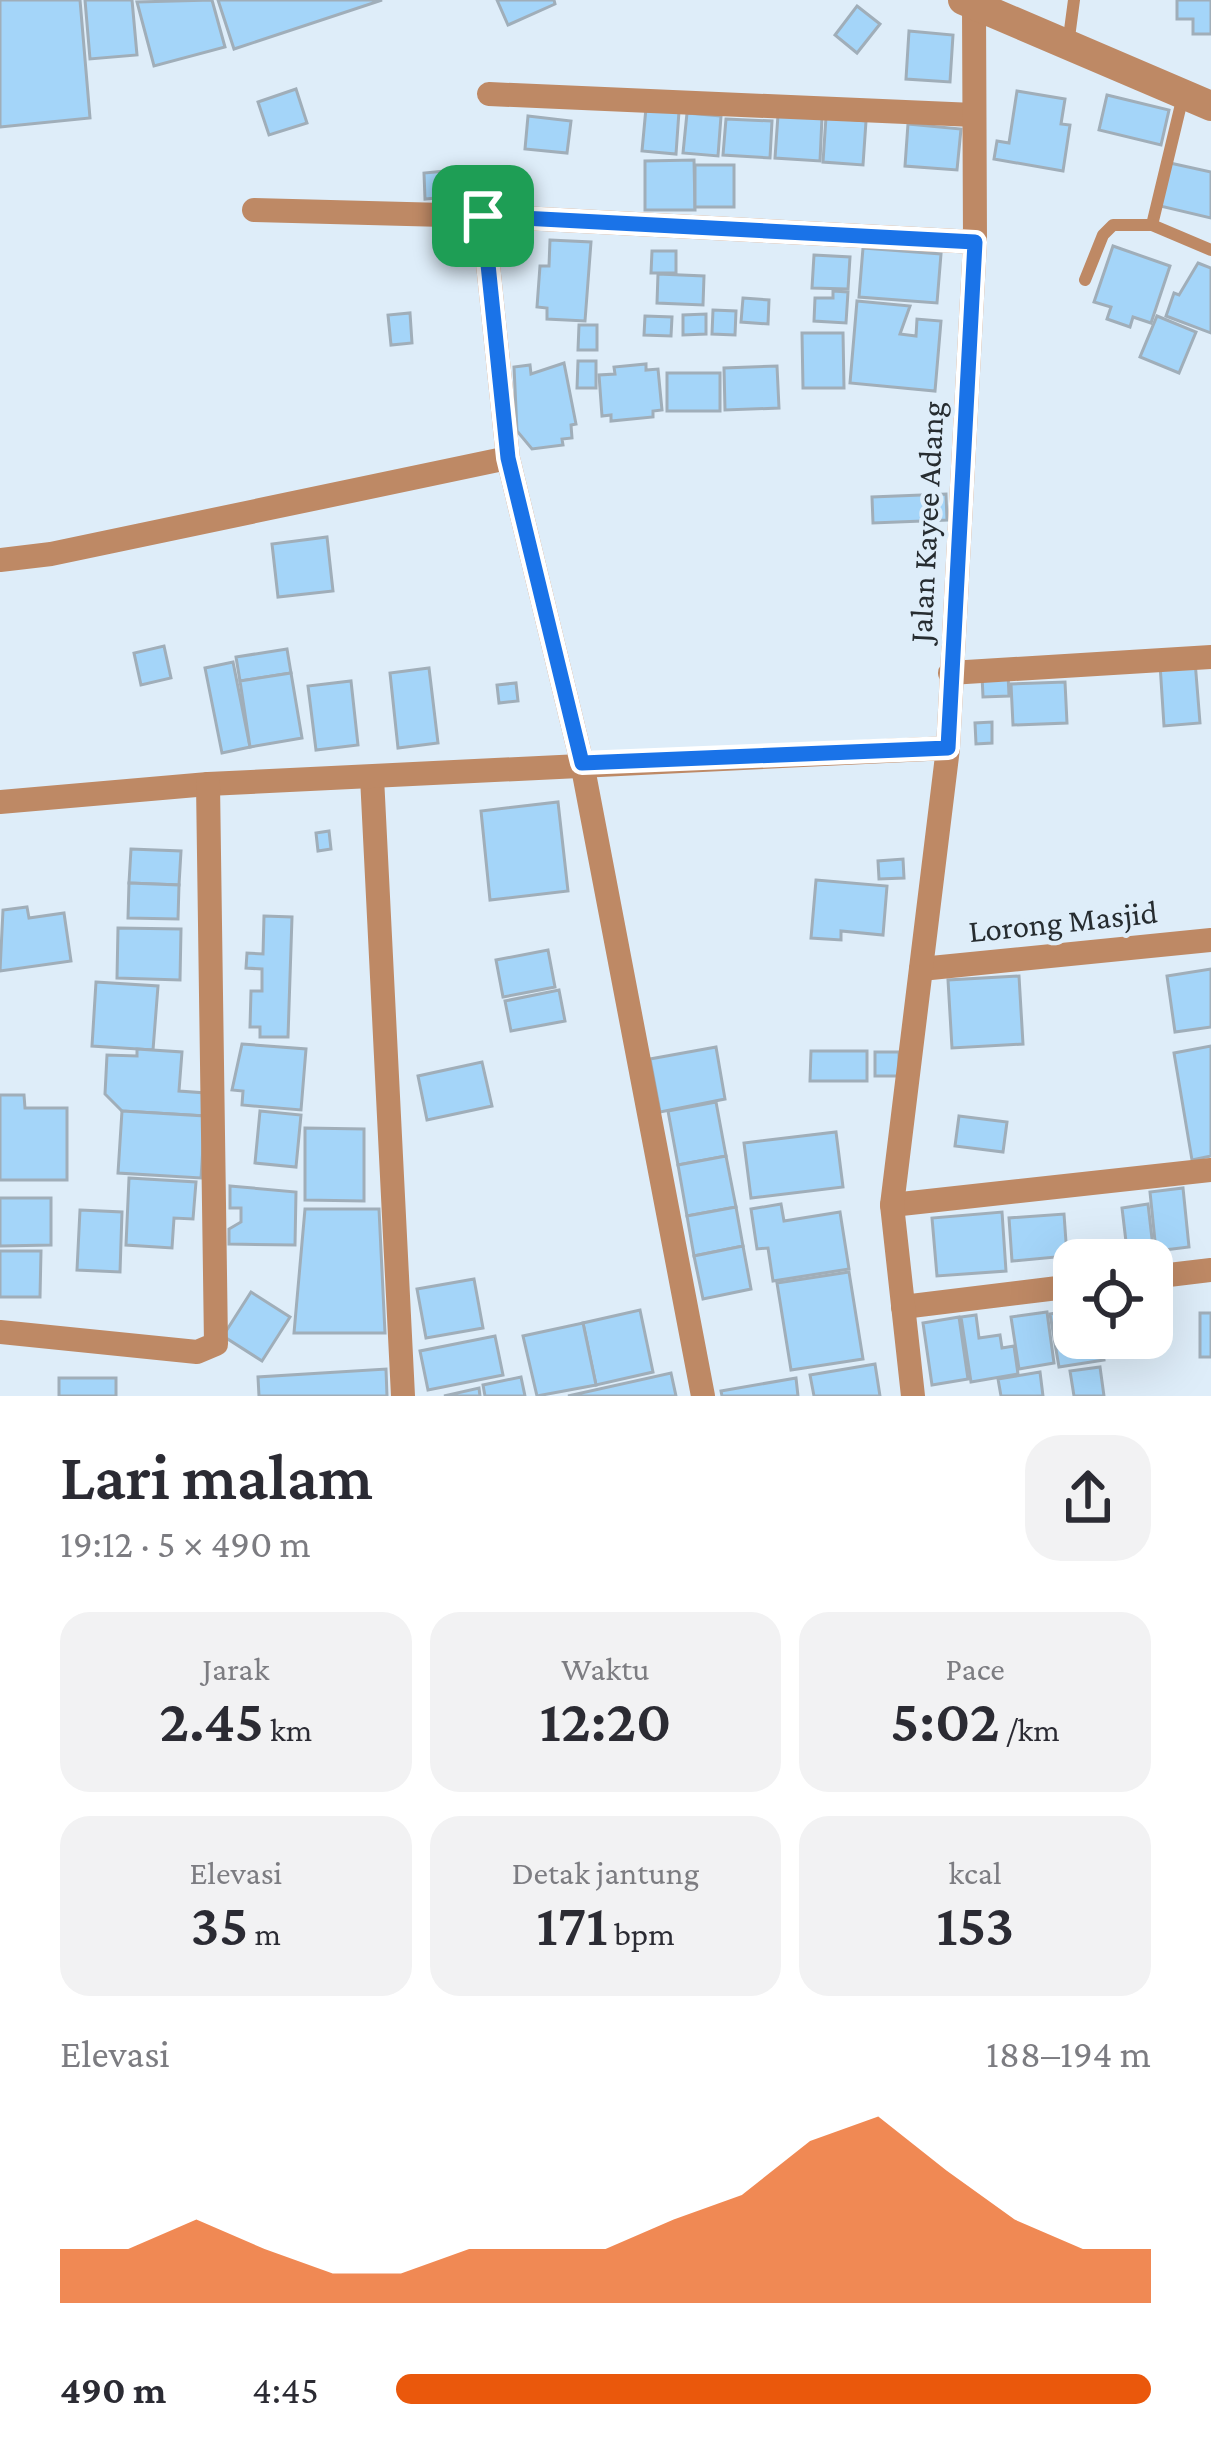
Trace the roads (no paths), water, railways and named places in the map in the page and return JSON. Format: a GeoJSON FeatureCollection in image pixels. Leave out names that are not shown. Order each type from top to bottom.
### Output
{"type":"FeatureCollection","features":[{"type":"Feature","properties":{"kind":"street"},"geometry":{"type":"LineString","coordinates":[[969,3],[1197,100]]}},
{"type":"Feature","properties":{"kind":"street","name":"Jalan Kayee Adang"},"geometry":{"type":"LineString","coordinates":[[913,1396],[892,1205],[948,748],[975,242],[969,3]]}},
{"type":"Feature","properties":{"kind":"street"},"geometry":{"type":"LineString","coordinates":[[489,94],[974,115]]}},
{"type":"Feature","properties":{"kind":"street"},"geometry":{"type":"LineString","coordinates":[[254,210],[483,216],[975,242]]}},
{"type":"Feature","properties":{"kind":"street"},"geometry":{"type":"LineString","coordinates":[[483,216],[508,458],[582,763],[703,1396]]}},
{"type":"Feature","properties":{"kind":"street"},"geometry":{"type":"LineString","coordinates":[[0,560],[51,554],[508,458]]}},
{"type":"Feature","properties":{"kind":"street"},"geometry":{"type":"LineString","coordinates":[[950,673],[1211,657]]}},
{"type":"Feature","properties":{"kind":"street"},"geometry":{"type":"LineString","coordinates":[[0,802],[208,784],[948,748]]}},
{"type":"Feature","properties":{"kind":"street"},"geometry":{"type":"LineString","coordinates":[[372,777],[403,1396]]}},
{"type":"Feature","properties":{"kind":"street"},"geometry":{"type":"LineString","coordinates":[[0,1331],[197,1352],[216,1344],[208,784]]}},
{"type":"Feature","properties":{"kind":"street","name":"Lorong Masjid"},"geometry":{"type":"LineString","coordinates":[[921,969],[1211,940]]}},
{"type":"Feature","properties":{"kind":"street"},"geometry":{"type":"LineString","coordinates":[[892,1205],[1211,1171]]}},
{"type":"Feature","properties":{"kind":"street"},"geometry":{"type":"LineString","coordinates":[[1173,1275],[1211,1270]]}},
{"type":"Feature","properties":{"kind":"street"},"geometry":{"type":"LineString","coordinates":[[903,1307],[1053,1289]]}},
{"type":"Feature","properties":{"kind":"lane"},"geometry":{"type":"LineString","coordinates":[[1068,46],[1074,0]]}},
{"type":"Feature","properties":{"kind":"lane"},"geometry":{"type":"LineString","coordinates":[[1152,225],[1197,100]]}},
{"type":"Feature","properties":{"kind":"lane"},"geometry":{"type":"LineString","coordinates":[[1085,280],[1103,235],[1113,225],[1152,225],[1211,250]]}}]}
